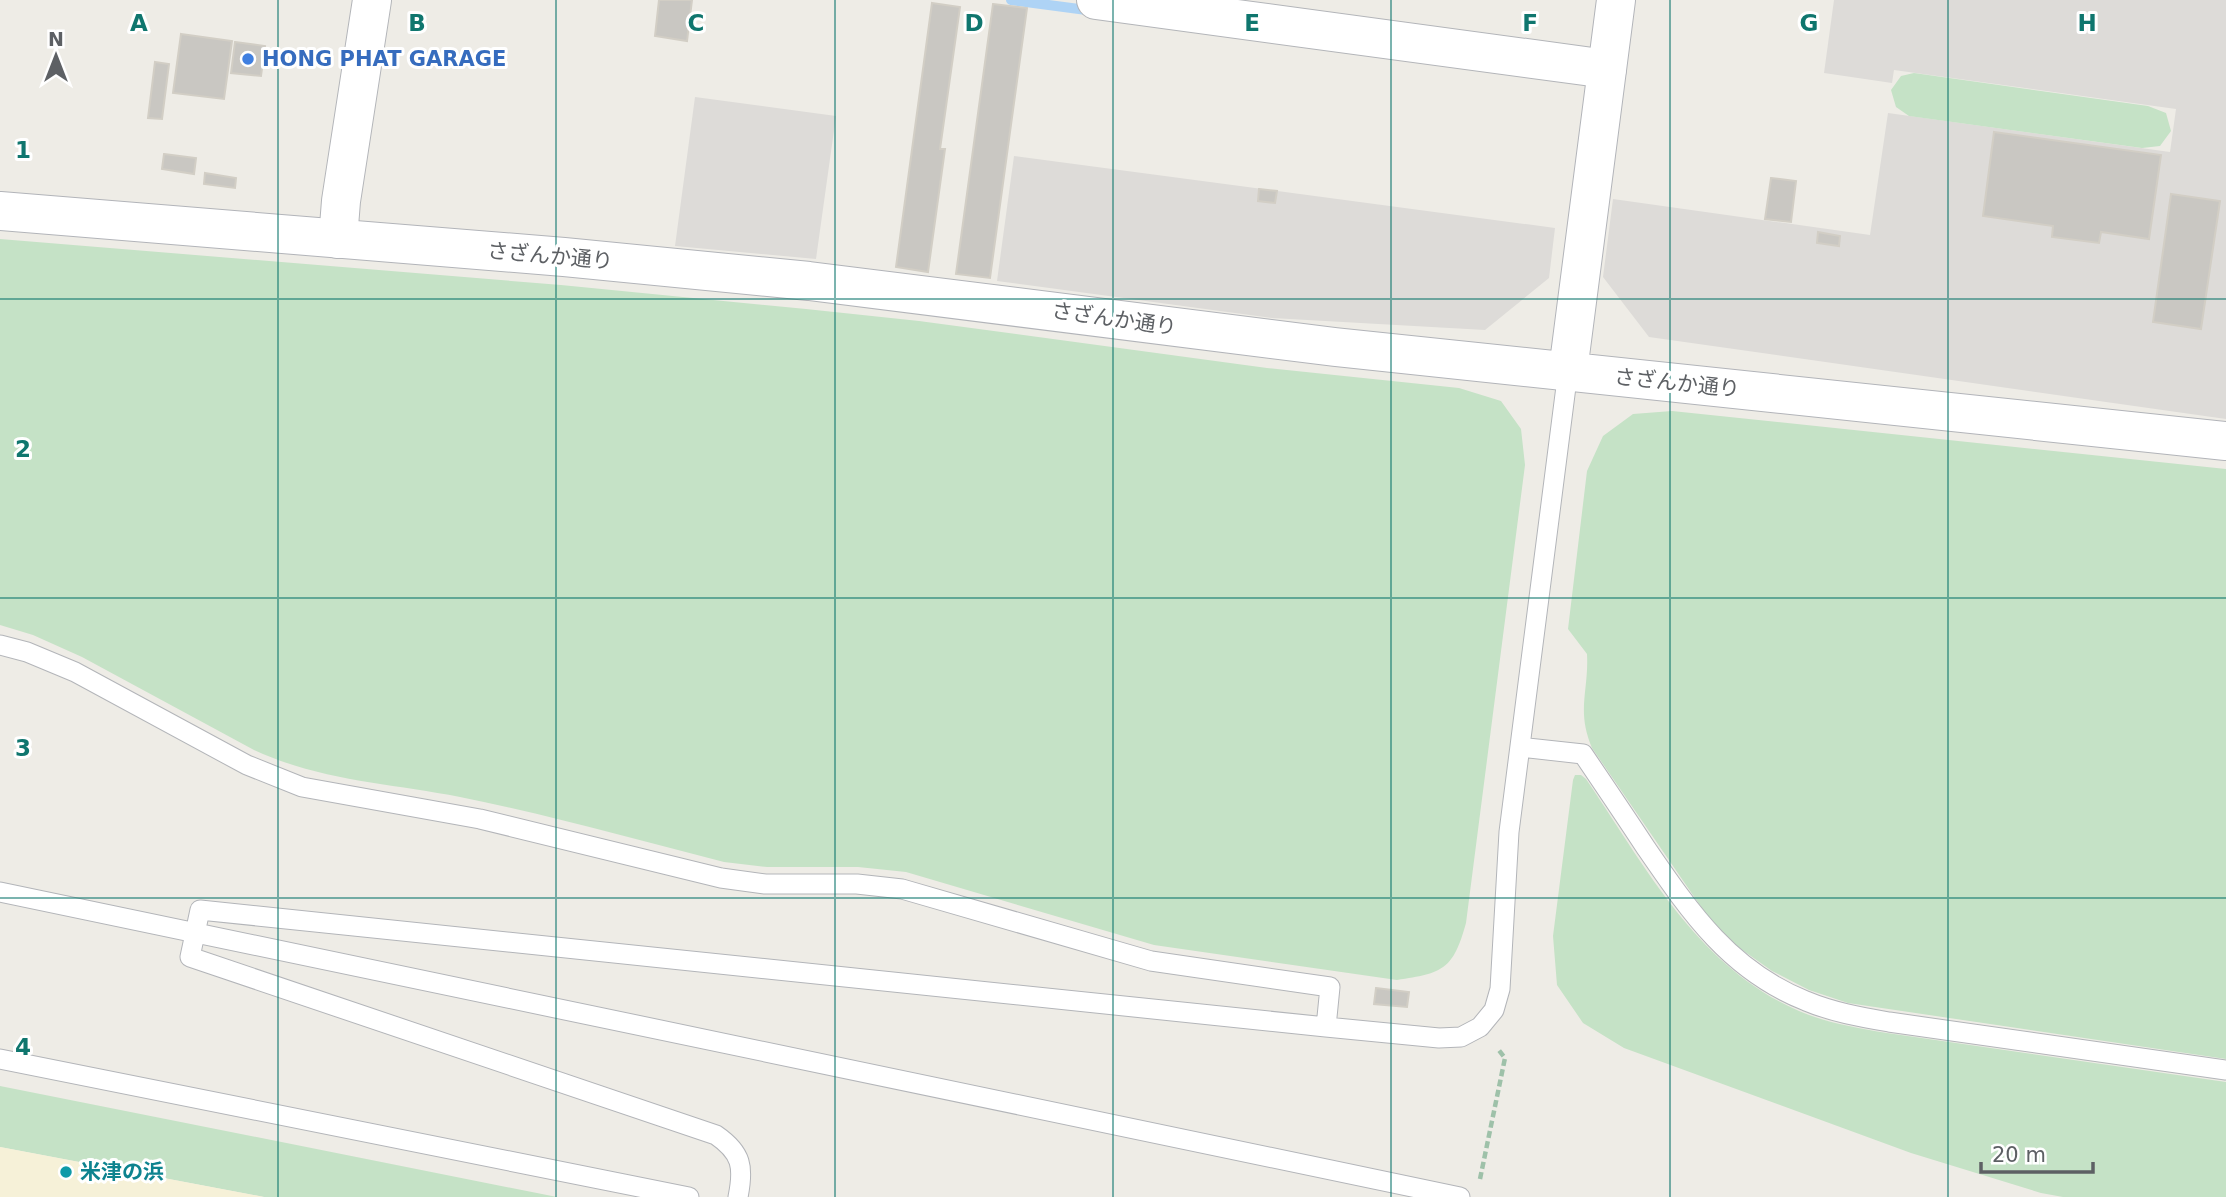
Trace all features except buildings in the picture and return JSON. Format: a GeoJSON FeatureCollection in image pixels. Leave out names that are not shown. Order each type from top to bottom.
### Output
{"type":"FeatureCollection","features":[{"type":"Feature","properties":{"kind":"street"},"geometry":{"type":"LineString","coordinates":[[338,239],[341,201],[372,0]]}},
{"type":"Feature","properties":{"kind":"street"},"geometry":{"type":"LineString","coordinates":[[1096,0],[1607,69]]}},
{"type":"Feature","properties":{"kind":"street"},"geometry":{"type":"LineString","coordinates":[[1568,371],[1616,0]]}},
{"type":"Feature","properties":{"kind":"street","name":"さざんか通り"},"geometry":{"type":"LineString","coordinates":[[0,211],[577,258],[809,281],[1270,340],[2226,441]]}},
{"type":"Feature","properties":{"kind":"lane"},"geometry":{"type":"LineString","coordinates":[[738,1197],[742,1177],[739,1160],[730,1145],[716,1135],[190,957],[200,910],[1326,1027],[1438,1038],[1461,1037],[1480,1027],[1494,1010],[1500,989],[1509,832],[1568,371]]}},
{"type":"Feature","properties":{"kind":"lane"},"geometry":{"type":"LineString","coordinates":[[0,645],[27,652],[75,672],[247,765],[302,787],[468,817],[732,880],[788,885],[857,884],[902,889],[1150,961],[1330,987],[1326,1027]]}},
{"type":"Feature","properties":{"kind":"lane"},"geometry":{"type":"LineString","coordinates":[[1520,747],[1583,754],[1700,924],[1748,968],[1804,1001],[1846,1015],[2226,1070]]}},
{"type":"Feature","properties":{"kind":"lane"},"geometry":{"type":"LineString","coordinates":[[0,892],[1460,1197]]}},
{"type":"Feature","properties":{"kind":"lane"},"geometry":{"type":"LineString","coordinates":[[0,1059],[689,1197]]}},
{"type":"Feature","properties":{"kind":"path"},"geometry":{"type":"LineString","coordinates":[[1478,1186],[1501,1078]]}},
{"type":"Feature","properties":{"kind":"shaded area"},"geometry":{"type":"Polygon","coordinates":[[[1834,0],[2226,0],[2226,419],[1649,337],[1603,277],[1613,199],[1870,235],[1888,113],[2170,152],[2176,109],[1894,70],[1892,83],[1824,73],[1834,0]]]}},
{"type":"Feature","properties":{"kind":"shaded area"},"geometry":{"type":"Polygon","coordinates":[[[695,97],[836,116],[816,259],[675,246],[695,97]]]}},
{"type":"Feature","properties":{"kind":"shaded area"},"geometry":{"type":"Polygon","coordinates":[[[1014,156],[1555,228],[1549,278],[1485,330],[1272,318],[997,281],[1014,156]]]}},
{"type":"Feature","properties":{"kind":"green space"},"geometry":{"type":"Polygon","coordinates":[[[1914,73],[2148,106],[2166,113],[2171,131],[2160,146],[2142,148],[1909,116],[1896,107],[1891,90],[1901,76],[1914,73]]]}},
{"type":"Feature","properties":{"kind":"green space"},"geometry":{"type":"Polygon","coordinates":[[[0,239],[561,285],[919,321],[1267,368],[1459,388],[1501,401],[1521,429],[1525,465],[1466,923],[1456,951],[1444,967],[1436,971],[1397,980],[1154,945],[906,872],[858,867],[767,867],[724,862],[493,804],[330,775],[254,750],[82,657],[33,635],[0,625],[0,239]]]}},
{"type":"Feature","properties":{"kind":"green space"},"geometry":{"type":"Polygon","coordinates":[[[1672,411],[2226,469],[2226,1059],[1848,1003],[1809,990],[1772,971],[1738,947],[1708,917],[1592,748],[1587,735],[1584,711],[1587,654],[1568,629],[1587,471],[1603,436],[1633,414],[1672,411]]]}},
{"type":"Feature","properties":{"kind":"green space"},"geometry":{"type":"Polygon","coordinates":[[[1575,775],[1586,779],[1653,879],[1702,941],[1731,968],[1763,992],[1799,1011],[1831,1022],[1887,1033],[2226,1082],[2226,1197],[2063,1197],[2041,1193],[1911,1153],[1624,1048],[1583,1023],[1557,985],[1553,936],[1575,775]]]}},
{"type":"Feature","properties":{"kind":"green space"},"geometry":{"type":"Polygon","coordinates":[[[0,1086],[557,1197],[264,1197],[0,1147],[0,1086]]]}},
{"type":"Feature","properties":{"kind":"sand","name":"米津の浜"},"geometry":{"type":"Polygon","coordinates":[[[0,1147],[264,1197],[0,1197],[0,1147]]]}},
{"type":"Feature","properties":{"kind":"waterway"},"geometry":{"type":"LineString","coordinates":[[1011,0],[1094,11]]}},
{"type":"Feature","properties":{"kind":"place","name":"HONG PHAT GARAGE"},"geometry":{"type":"Point","coordinates":[248,59]}},
{"type":"Feature","properties":{"kind":"place","name":"米津の浜"},"geometry":{"type":"Point","coordinates":[66,1172]}}]}
